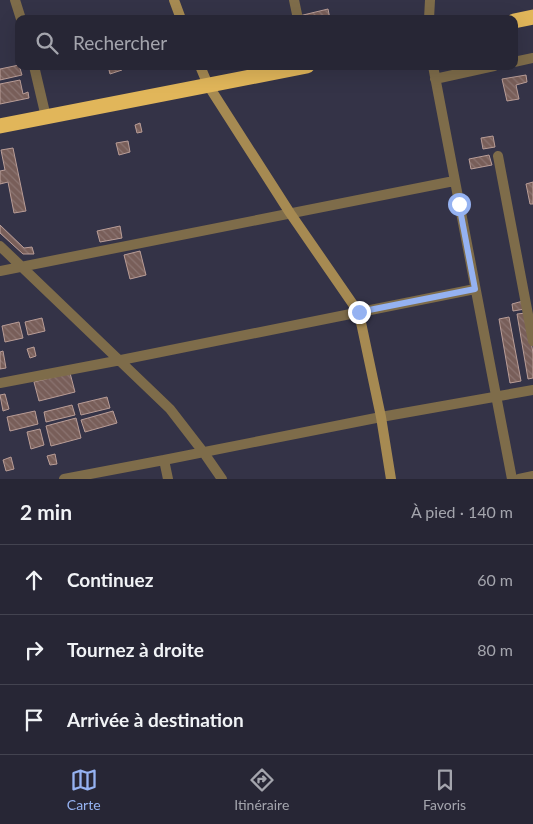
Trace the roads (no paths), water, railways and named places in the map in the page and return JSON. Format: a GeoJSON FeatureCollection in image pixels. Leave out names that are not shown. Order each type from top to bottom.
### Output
{"type":"FeatureCollection","features":[{"type":"Feature","properties":{"kind":"highway"},"geometry":{"type":"LineString","coordinates":[[518,20],[533,17]]}},
{"type":"Feature","properties":{"kind":"highway"},"geometry":{"type":"LineString","coordinates":[[0,126],[286,70]]}},
{"type":"Feature","properties":{"kind":"street"},"geometry":{"type":"LineString","coordinates":[[15,0],[20,15]]}},
{"type":"Feature","properties":{"kind":"street"},"geometry":{"type":"LineString","coordinates":[[174,0],[180,15]]}},
{"type":"Feature","properties":{"kind":"street"},"geometry":{"type":"LineString","coordinates":[[294,0],[297,15]]}},
{"type":"Feature","properties":{"kind":"street"},"geometry":{"type":"LineString","coordinates":[[429,15],[430,0]]}},
{"type":"Feature","properties":{"kind":"street"},"geometry":{"type":"LineString","coordinates":[[518,61],[533,58]]}},
{"type":"Feature","properties":{"kind":"street"},"geometry":{"type":"LineString","coordinates":[[35,70],[46,117]]}},
{"type":"Feature","properties":{"kind":"street"},"geometry":{"type":"LineString","coordinates":[[202,70],[208,85],[290,213],[359,312],[391,479]]}},
{"type":"Feature","properties":{"kind":"street"},"geometry":{"type":"LineString","coordinates":[[433,70],[512,479]]}},
{"type":"Feature","properties":{"kind":"street"},"geometry":{"type":"LineString","coordinates":[[435,79],[476,70]]}},
{"type":"Feature","properties":{"kind":"street"},"geometry":{"type":"LineString","coordinates":[[498,156],[533,341]]}},
{"type":"Feature","properties":{"kind":"street"},"geometry":{"type":"LineString","coordinates":[[0,271],[454,181]]}},
{"type":"Feature","properties":{"kind":"street"},"geometry":{"type":"LineString","coordinates":[[0,246],[170,409],[204,452],[222,479]]}},
{"type":"Feature","properties":{"kind":"street"},"geometry":{"type":"LineString","coordinates":[[0,383],[475,289]]}},
{"type":"Feature","properties":{"kind":"street"},"geometry":{"type":"LineString","coordinates":[[64,479],[380,417],[533,390]]}},
{"type":"Feature","properties":{"kind":"street"},"geometry":{"type":"LineString","coordinates":[[164,460],[168,479]]}},
{"type":"Feature","properties":{"kind":"street"},"geometry":{"type":"LineString","coordinates":[[519,479],[533,476]]}}]}
